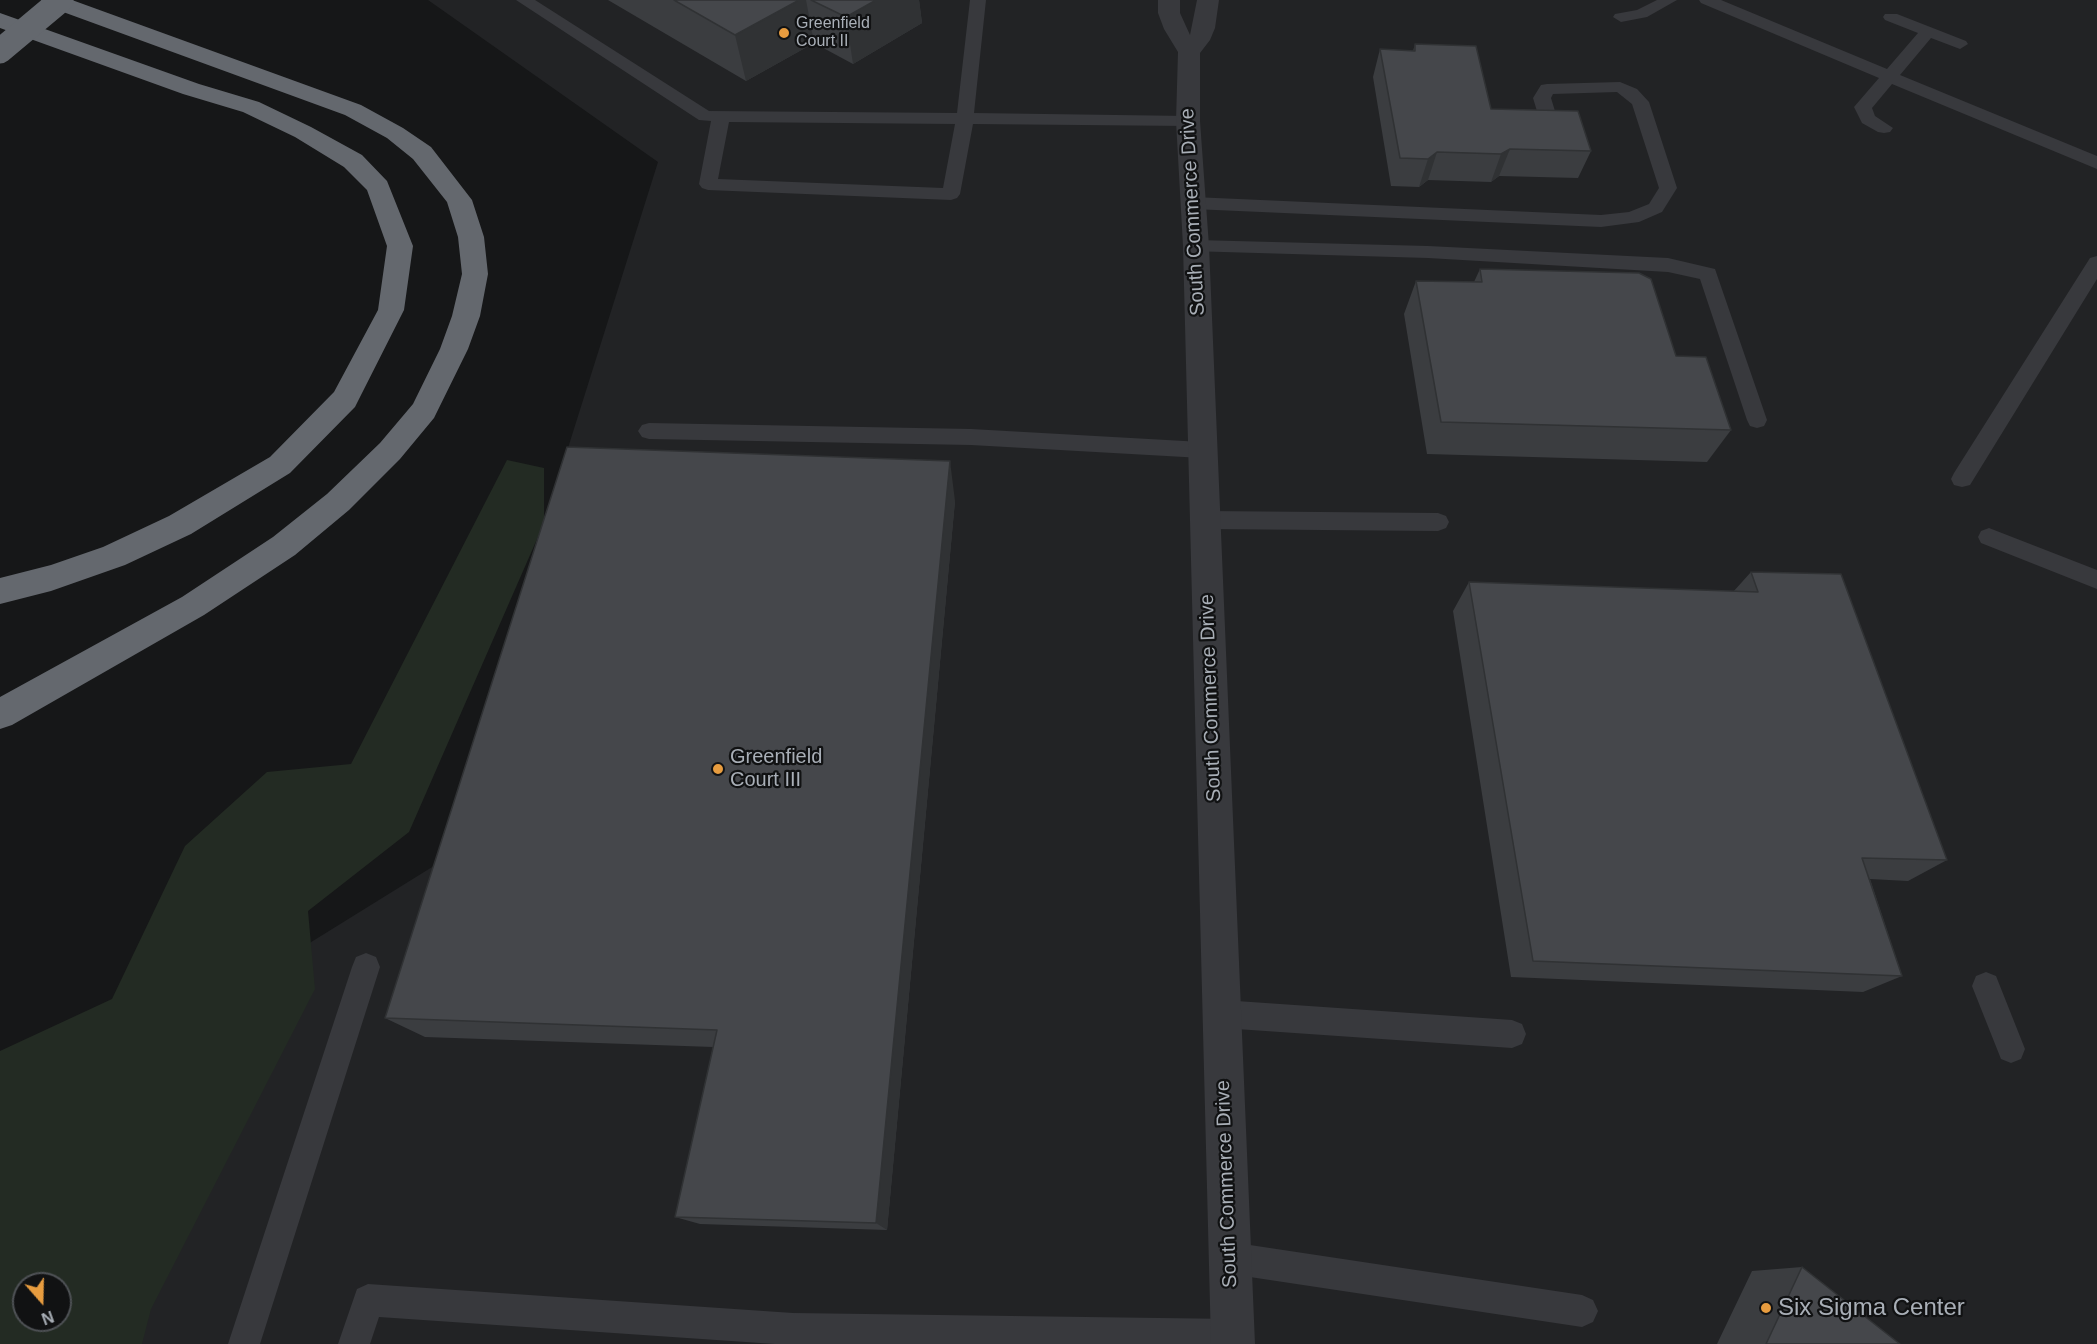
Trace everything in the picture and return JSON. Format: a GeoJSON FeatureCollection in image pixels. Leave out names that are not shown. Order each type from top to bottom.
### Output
{"type":"FeatureCollection","features":[{"type":"Feature","properties":{"kind":"highway"},"geometry":{"type":"LineString","coordinates":[[0,714],[193,606],[284,546],[338,501],[390,451],[424,410],[454,349],[466,316],[475,274],[471,237],[459,200],[422,153],[395,133],[353,110],[52,0]]}},
{"type":"Feature","properties":{"kind":"highway"},"geometry":{"type":"LineString","coordinates":[[0,51],[61,0]]}},
{"type":"Feature","properties":{"kind":"highway"},"geometry":{"type":"LineString","coordinates":[[0,20],[191,89],[251,107],[303,132],[353,161],[378,188],[400,246],[391,310],[345,399],[280,465],[180,525],[114,556],[51,578],[0,591]]}},
{"type":"Feature","properties":{"kind":"street"},"geometry":{"type":"LineString","coordinates":[[1169,0],[1169,13],[1175,29],[1189,52],[1199,40],[1204,28],[1208,0]]}},
{"type":"Feature","properties":{"kind":"street","name":"South Commerce Drive"},"geometry":{"type":"LineString","coordinates":[[1189,52],[1188,121],[1196,246],[1233,1339]]}},
{"type":"Feature","properties":{"kind":"lane"},"geometry":{"type":"LineString","coordinates":[[524,0],[705,116],[1188,121]]}},
{"type":"Feature","properties":{"kind":"lane"},"geometry":{"type":"LineString","coordinates":[[721,116],[708,184],[951,194],[965,119],[978,0]]}},
{"type":"Feature","properties":{"kind":"lane"},"geometry":{"type":"LineString","coordinates":[[1621,17],[1641,14],[1669,0]]}},
{"type":"Feature","properties":{"kind":"lane"},"geometry":{"type":"LineString","coordinates":[[1707,0],[2097,163]]}},
{"type":"Feature","properties":{"kind":"lane"},"geometry":{"type":"LineString","coordinates":[[1891,17],[1960,44]]}},
{"type":"Feature","properties":{"kind":"lane"},"geometry":{"type":"LineString","coordinates":[[1884,128],[1868,119],[1863,107],[1888,75],[1928,32]]}},
{"type":"Feature","properties":{"kind":"lane"},"geometry":{"type":"LineString","coordinates":[[1193,203],[1601,221],[1632,218],[1656,208],[1668,188],[1640,102],[1631,93],[1620,87],[1547,89],[1542,98],[1549,121]]}},
{"type":"Feature","properties":{"kind":"lane"},"geometry":{"type":"LineString","coordinates":[[1196,246],[1439,252],[1668,265],[1708,274],[1757,420]]}},
{"type":"Feature","properties":{"kind":"lane"},"geometry":{"type":"LineString","coordinates":[[1962,478],[2097,263]]}},
{"type":"Feature","properties":{"kind":"lane"},"geometry":{"type":"LineString","coordinates":[[649,430],[971,437],[1202,450]]}},
{"type":"Feature","properties":{"kind":"lane"},"geometry":{"type":"LineString","coordinates":[[1205,520],[1438,522]]}},
{"type":"Feature","properties":{"kind":"lane"},"geometry":{"type":"LineString","coordinates":[[1989,537],[2097,580]]}},
{"type":"Feature","properties":{"kind":"lane"},"geometry":{"type":"LineString","coordinates":[[244,1344],[366,968]]}},
{"type":"Feature","properties":{"kind":"lane"},"geometry":{"type":"LineString","coordinates":[[1986,986],[2011,1049]]}},
{"type":"Feature","properties":{"kind":"lane"},"geometry":{"type":"LineString","coordinates":[[1222,1014],[1512,1034]]}},
{"type":"Feature","properties":{"kind":"lane"},"geometry":{"type":"LineString","coordinates":[[1230,1258],[1582,1311]]}},
{"type":"Feature","properties":{"kind":"lane"},"geometry":{"type":"LineString","coordinates":[[354,1344],[368,1300],[792,1337],[1233,1339]]}},
{"type":"Feature","properties":{"kind":"shaded area"},"geometry":{"type":"Polygon","coordinates":[[[428,0],[2097,0],[2097,1344],[0,1344],[0,1135],[437,864],[658,162],[428,0]]]}},
{"type":"Feature","properties":{"kind":"shaded area"},"geometry":{"type":"Polygon","coordinates":[[[507,460],[544,468],[544,523],[409,832],[308,911],[315,989],[151,1309],[142,1344],[0,1344],[0,1051],[112,999],[185,846],[267,772],[351,764],[507,460]]]}},
{"type":"Feature","properties":{"kind":"building"},"geometry":{"type":"Polygon","coordinates":[[[674,0],[799,0],[735,35],[674,0]]]}},
{"type":"Feature","properties":{"kind":"building"},"geometry":{"type":"Polygon","coordinates":[[[811,0],[876,0],[846,17],[811,0]]]}},
{"type":"Feature","properties":{"kind":"building"},"geometry":{"type":"Polygon","coordinates":[[[1415,44],[1476,46],[1491,109],[1578,111],[1591,151],[1510,149],[1501,154],[1437,152],[1428,159],[1400,158],[1380,49],[1415,51],[1415,44]]]}},
{"type":"Feature","properties":{"kind":"building"},"geometry":{"type":"Polygon","coordinates":[[[1480,269],[1639,273],[1651,279],[1676,356],[1706,357],[1731,430],[1441,422],[1416,281],[1482,282],[1480,269]]]}},
{"type":"Feature","properties":{"kind":"building","name":"Greenfield Court III"},"geometry":{"type":"Polygon","coordinates":[[[567,447],[950,461],[876,1223],[675,1217],[717,1030],[385,1018],[567,447]]]}},
{"type":"Feature","properties":{"kind":"building"},"geometry":{"type":"Polygon","coordinates":[[[1751,572],[1841,574],[1947,860],[1862,858],[1902,976],[1533,961],[1469,582],[1758,592],[1751,572]]]}},
{"type":"Feature","properties":{"kind":"building"},"geometry":{"type":"Polygon","coordinates":[[[1802,1267],[1900,1344],[1766,1344],[1802,1267]]]}},
{"type":"Feature","properties":{"kind":"place","name":"Greenfield Court II"},"geometry":{"type":"Point","coordinates":[784,33]}},
{"type":"Feature","properties":{"kind":"place","name":"Greenfield Court III"},"geometry":{"type":"Point","coordinates":[718,769]}},
{"type":"Feature","properties":{"kind":"place","name":"Six Sigma Center"},"geometry":{"type":"Point","coordinates":[1766,1308]}}]}
